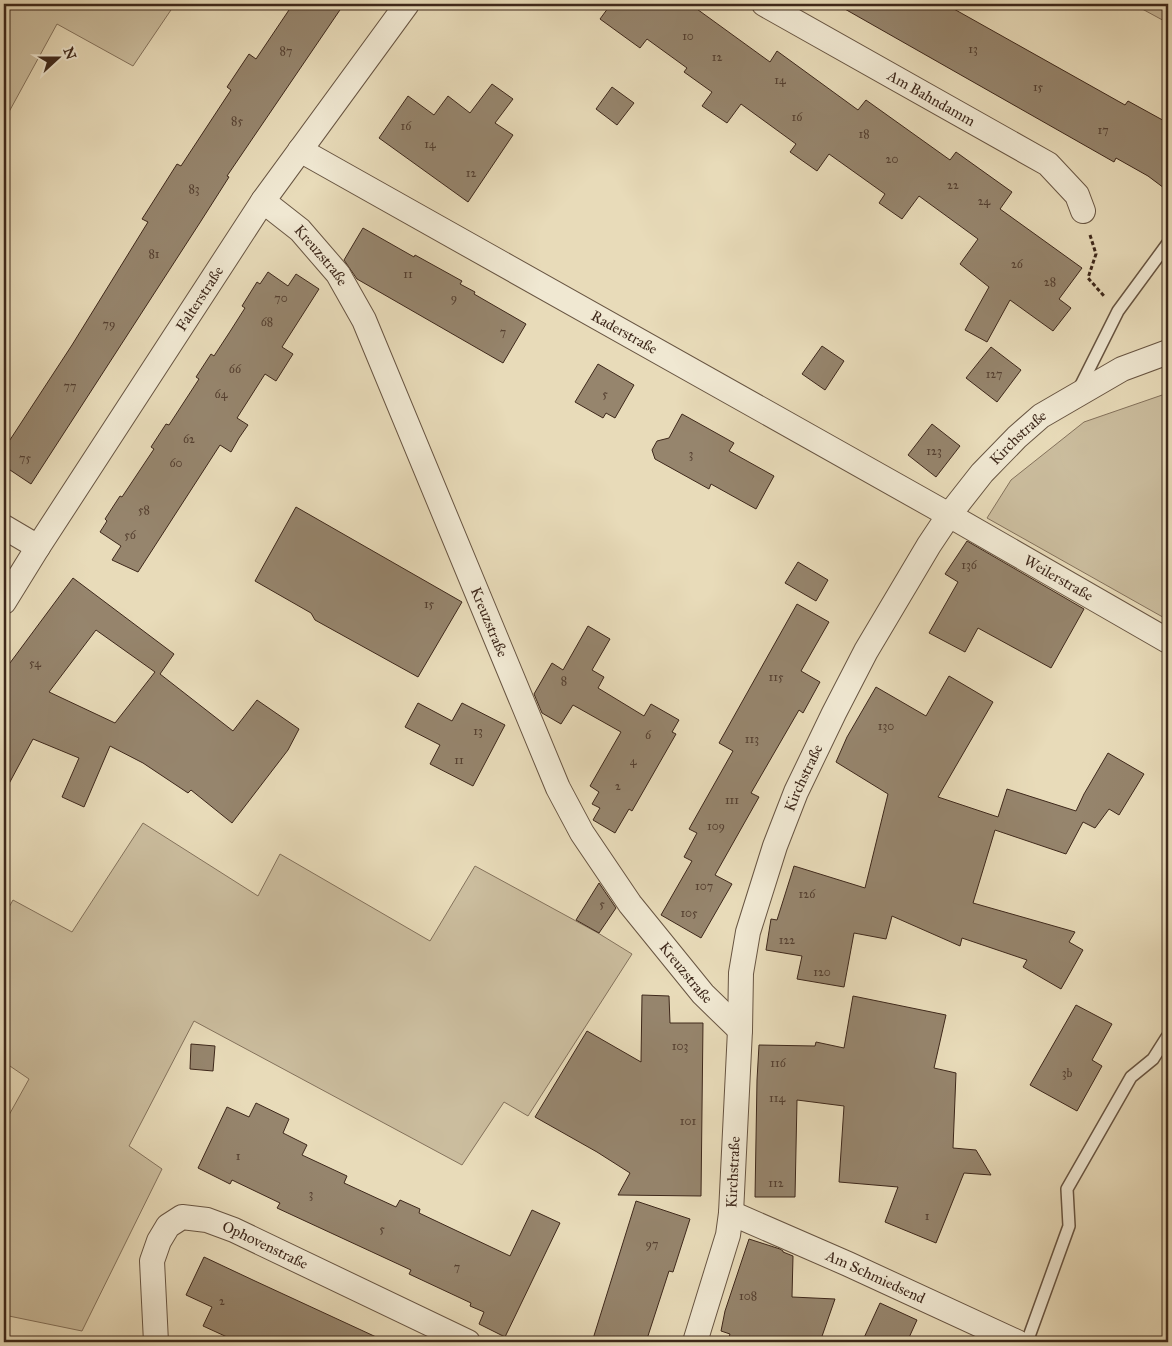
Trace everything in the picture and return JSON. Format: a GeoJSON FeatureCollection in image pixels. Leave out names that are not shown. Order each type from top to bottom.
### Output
{"type":"FeatureCollection","features":[{"type":"Feature","properties":{"kind":"street","name":"Falterstraße"},"geometry":{"type":"LineString","coordinates":[[4,602],[263,201],[408,4]]}},
{"type":"Feature","properties":{"kind":"street","name":"Am Bahndamm"},"geometry":{"type":"LineString","coordinates":[[764,4],[1048,164],[1077,195],[1083,211]]}},
{"type":"Feature","properties":{"kind":"street","name":"Raderstraße"},"geometry":{"type":"LineString","coordinates":[[300,150],[949,515]]}},
{"type":"Feature","properties":{"kind":"street","name":"Kreuzstraße"},"geometry":{"type":"LineString","coordinates":[[263,201],[300,230],[338,274],[364,320],[558,788],[582,833],[630,904],[703,994],[740,1030]]}},
{"type":"Feature","properties":{"kind":"street","name":"Kirchstraße"},"geometry":{"type":"LineString","coordinates":[[695,1342],[728,1235],[731,1213],[741,973],[748,932],[775,846],[793,801],[834,713],[866,651],[929,545],[949,515],[982,473],[1017,437],[1041,416],[1122,369],[1168,352]]}},
{"type":"Feature","properties":{"kind":"street","name":"Weilerstraße"},"geometry":{"type":"LineString","coordinates":[[949,515],[1168,641]]}},
{"type":"Feature","properties":{"kind":"street"},"geometry":{"type":"LineString","coordinates":[[4,527],[38,547]]}},
{"type":"Feature","properties":{"kind":"street","name":"Am Schmiedsend"},"geometry":{"type":"LineString","coordinates":[[731,1213],[848,1264],[1017,1342]]}},
{"type":"Feature","properties":{"kind":"street","name":"Ophovenstraße"},"geometry":{"type":"LineString","coordinates":[[156,1342],[152,1261],[159,1241],[168,1226],[182,1217],[207,1220],[234,1230],[468,1342]]}},
{"type":"Feature","properties":{"kind":"lane"},"geometry":{"type":"LineString","coordinates":[[1076,395],[1118,311],[1168,243]]}},
{"type":"Feature","properties":{"kind":"lane"},"geometry":{"type":"LineString","coordinates":[[1027,1342],[1069,1226],[1067,1189],[1131,1077],[1153,1059],[1168,1037]]}},
{"type":"Feature","properties":{"kind":"path"},"geometry":{"type":"LineString","coordinates":[[1083,211],[1096,254],[1088,278],[1118,311]]}},
{"type":"Feature","properties":{"kind":"shaded area"},"geometry":{"type":"Polygon","coordinates":[[[4,4],[175,4],[133,66],[57,24],[4,121],[4,4]]]}},
{"type":"Feature","properties":{"kind":"shaded area"},"geometry":{"type":"Polygon","coordinates":[[[1133,4],[1168,4],[1168,23],[1133,4]]]}},
{"type":"Feature","properties":{"kind":"shaded area"},"geometry":{"type":"Polygon","coordinates":[[[1168,393],[1168,620],[987,518],[1011,480],[1084,422],[1168,393]]]}},
{"type":"Feature","properties":{"kind":"shaded area"},"geometry":{"type":"Polygon","coordinates":[[[143,823],[258,896],[280,854],[430,941],[475,866],[598,933],[632,954],[528,1116],[504,1102],[462,1165],[194,1021],[129,1146],[162,1169],[82,1331],[4,1315],[4,1124],[29,1079],[4,1062],[4,916],[13,900],[72,932],[143,823]]]}},
{"type":"Feature","properties":{"kind":"building"},"geometry":{"type":"Polygon","coordinates":[[[293,4],[344,4],[227,176],[229,177],[31,484],[4,466],[4,449],[72,345],[148,222],[142,219],[177,164],[181,166],[231,90],[227,87],[249,54],[256,59],[293,4]]]}},
{"type":"Feature","properties":{"kind":"building"},"geometry":{"type":"Polygon","coordinates":[[[611,4],[690,4],[770,62],[777,51],[858,110],[866,100],[950,160],[956,152],[1012,192],[1000,209],[1082,268],[1059,299],[1071,308],[1053,331],[1010,300],[987,342],[965,330],[989,287],[960,264],[978,239],[919,196],[902,219],[879,203],[885,194],[829,154],[817,171],[790,152],[796,144],[741,104],[727,123],[702,106],[712,92],[684,72],[687,68],[647,39],[640,48],[600,19],[611,4]]]}},
{"type":"Feature","properties":{"kind":"building"},"geometry":{"type":"Polygon","coordinates":[[[836,4],[945,4],[1125,105],[1128,101],[1168,123],[1168,191],[1148,176],[1116,158],[1114,162],[836,4]]]}},
{"type":"Feature","properties":{"kind":"building"},"geometry":{"type":"Polygon","coordinates":[[[492,84],[513,99],[495,123],[513,135],[468,202],[379,138],[408,96],[434,115],[448,96],[470,113],[492,84]]]}},
{"type":"Feature","properties":{"kind":"building"},"geometry":{"type":"Polygon","coordinates":[[[612,87],[634,103],[617,125],[596,109],[612,87]]]}},
{"type":"Feature","properties":{"kind":"building"},"geometry":{"type":"Polygon","coordinates":[[[363,228],[462,281],[460,284],[475,292],[474,294],[526,324],[503,363],[357,279],[344,260],[363,228]]]}},
{"type":"Feature","properties":{"kind":"building"},"geometry":{"type":"Polygon","coordinates":[[[268,272],[288,286],[296,274],[319,289],[282,347],[293,354],[276,381],[265,374],[237,418],[248,425],[231,452],[220,445],[138,572],[112,560],[121,546],[100,532],[107,521],[105,519],[154,449],[151,447],[166,424],[169,425],[199,379],[196,377],[211,354],[214,356],[231,330],[245,308],[242,306],[257,282],[260,284],[268,272]]]}},
{"type":"Feature","properties":{"kind":"building"},"geometry":{"type":"Polygon","coordinates":[[[822,346],[844,361],[825,390],[802,374],[822,346]]]}},
{"type":"Feature","properties":{"kind":"building"},"geometry":{"type":"Polygon","coordinates":[[[991,347],[1021,370],[997,402],[966,378],[991,347]]]}},
{"type":"Feature","properties":{"kind":"building"},"geometry":{"type":"Polygon","coordinates":[[[598,364],[634,385],[615,418],[606,413],[603,418],[575,402],[598,364]]]}},
{"type":"Feature","properties":{"kind":"building"},"geometry":{"type":"Polygon","coordinates":[[[682,414],[734,443],[729,451],[774,476],[756,509],[711,484],[709,489],[655,459],[652,450],[657,441],[669,438],[682,414]]]}},
{"type":"Feature","properties":{"kind":"building"},"geometry":{"type":"Polygon","coordinates":[[[932,424],[960,446],[936,477],[908,455],[932,424]]]}},
{"type":"Feature","properties":{"kind":"building"},"geometry":{"type":"Polygon","coordinates":[[[296,507],[462,602],[418,677],[315,620],[311,613],[255,581],[296,507]]]}},
{"type":"Feature","properties":{"kind":"building"},"geometry":{"type":"Polygon","coordinates":[[[967,541],[1084,609],[1051,668],[978,628],[965,652],[929,633],[958,582],[945,574],[967,541]]]}},
{"type":"Feature","properties":{"kind":"building"},"geometry":{"type":"Polygon","coordinates":[[[798,562],[828,580],[816,601],[785,583],[798,562]]]}},
{"type":"Feature","properties":{"kind":"building"},"geometry":{"type":"Polygon","coordinates":[[[73,578],[174,654],[160,674],[233,731],[257,700],[299,729],[288,750],[232,823],[191,790],[188,793],[143,763],[110,746],[84,807],[62,797],[79,758],[33,739],[4,793],[4,671],[73,578]],[[96,630],[49,692],[115,723],[155,672],[96,630]]]}},
{"type":"Feature","properties":{"kind":"building"},"geometry":{"type":"Polygon","coordinates":[[[797,604],[829,622],[801,671],[820,682],[803,713],[799,710],[751,793],[759,797],[715,875],[732,884],[701,938],[661,915],[692,861],[684,857],[697,833],[689,829],[733,751],[719,743],[797,604]]]}},
{"type":"Feature","properties":{"kind":"building"},"geometry":{"type":"Polygon","coordinates":[[[588,626],[610,639],[592,670],[604,677],[598,688],[644,716],[651,704],[679,720],[672,732],[676,734],[632,811],[629,809],[615,833],[593,820],[600,808],[592,804],[599,792],[590,786],[621,732],[573,705],[561,724],[542,713],[534,694],[552,663],[563,670],[588,626]]]}},
{"type":"Feature","properties":{"kind":"building"},"geometry":{"type":"Polygon","coordinates":[[[949,676],[993,702],[938,797],[998,817],[1007,789],[1076,811],[1108,753],[1144,774],[1119,815],[1109,809],[1095,828],[1083,822],[1066,854],[995,830],[973,903],[1075,932],[1069,942],[1083,950],[1061,989],[1023,967],[1027,960],[962,938],[960,946],[892,916],[886,939],[854,933],[844,987],[797,979],[802,956],[766,950],[771,919],[777,920],[794,866],[865,888],[888,794],[836,762],[847,737],[876,687],[926,716],[949,676]]]}},
{"type":"Feature","properties":{"kind":"building"},"geometry":{"type":"Polygon","coordinates":[[[418,703],[452,721],[462,703],[505,725],[473,786],[430,764],[440,745],[405,727],[418,703]]]}},
{"type":"Feature","properties":{"kind":"building"},"geometry":{"type":"Polygon","coordinates":[[[599,883],[616,908],[599,933],[576,920],[599,883]]]}},
{"type":"Feature","properties":{"kind":"building"},"geometry":{"type":"Polygon","coordinates":[[[642,995],[669,996],[670,1023],[703,1023],[701,1196],[618,1195],[630,1173],[535,1117],[587,1031],[641,1062],[642,995]]]}},
{"type":"Feature","properties":{"kind":"building"},"geometry":{"type":"Polygon","coordinates":[[[853,996],[946,1015],[934,1068],[956,1073],[953,1148],[976,1150],[991,1175],[964,1173],[936,1243],[885,1222],[898,1187],[839,1182],[844,1106],[797,1100],[795,1197],[755,1197],[759,1045],[815,1046],[816,1042],[844,1048],[853,996]]]}},
{"type":"Feature","properties":{"kind":"building"},"geometry":{"type":"Polygon","coordinates":[[[1076,1005],[1112,1024],[1092,1060],[1102,1066],[1077,1111],[1030,1085],[1076,1005]]]}},
{"type":"Feature","properties":{"kind":"building"},"geometry":{"type":"Polygon","coordinates":[[[191,1044],[215,1046],[213,1071],[190,1069],[191,1044]]]}},
{"type":"Feature","properties":{"kind":"building"},"geometry":{"type":"Polygon","coordinates":[[[256,1103],[289,1119],[283,1133],[307,1145],[302,1155],[347,1176],[344,1183],[396,1207],[400,1200],[420,1209],[419,1213],[510,1256],[532,1210],[560,1223],[505,1337],[479,1324],[484,1312],[470,1306],[471,1303],[409,1274],[411,1270],[277,1208],[280,1203],[232,1180],[230,1184],[198,1168],[227,1107],[249,1117],[256,1103]]]}},
{"type":"Feature","properties":{"kind":"building"},"geometry":{"type":"Polygon","coordinates":[[[636,1201],[690,1219],[673,1272],[669,1271],[646,1342],[592,1342],[636,1201]]]}},
{"type":"Feature","properties":{"kind":"building"},"geometry":{"type":"Polygon","coordinates":[[[749,1239],[780,1249],[793,1256],[792,1297],[835,1299],[820,1342],[727,1342],[730,1334],[721,1331],[725,1311],[749,1239]]]}},
{"type":"Feature","properties":{"kind":"building"},"geometry":{"type":"Polygon","coordinates":[[[204,1257],[387,1342],[238,1342],[203,1326],[212,1307],[186,1295],[204,1257]]]}},
{"type":"Feature","properties":{"kind":"building"},"geometry":{"type":"Polygon","coordinates":[[[880,1303],[917,1320],[907,1342],[862,1342],[880,1303]]]}}]}
